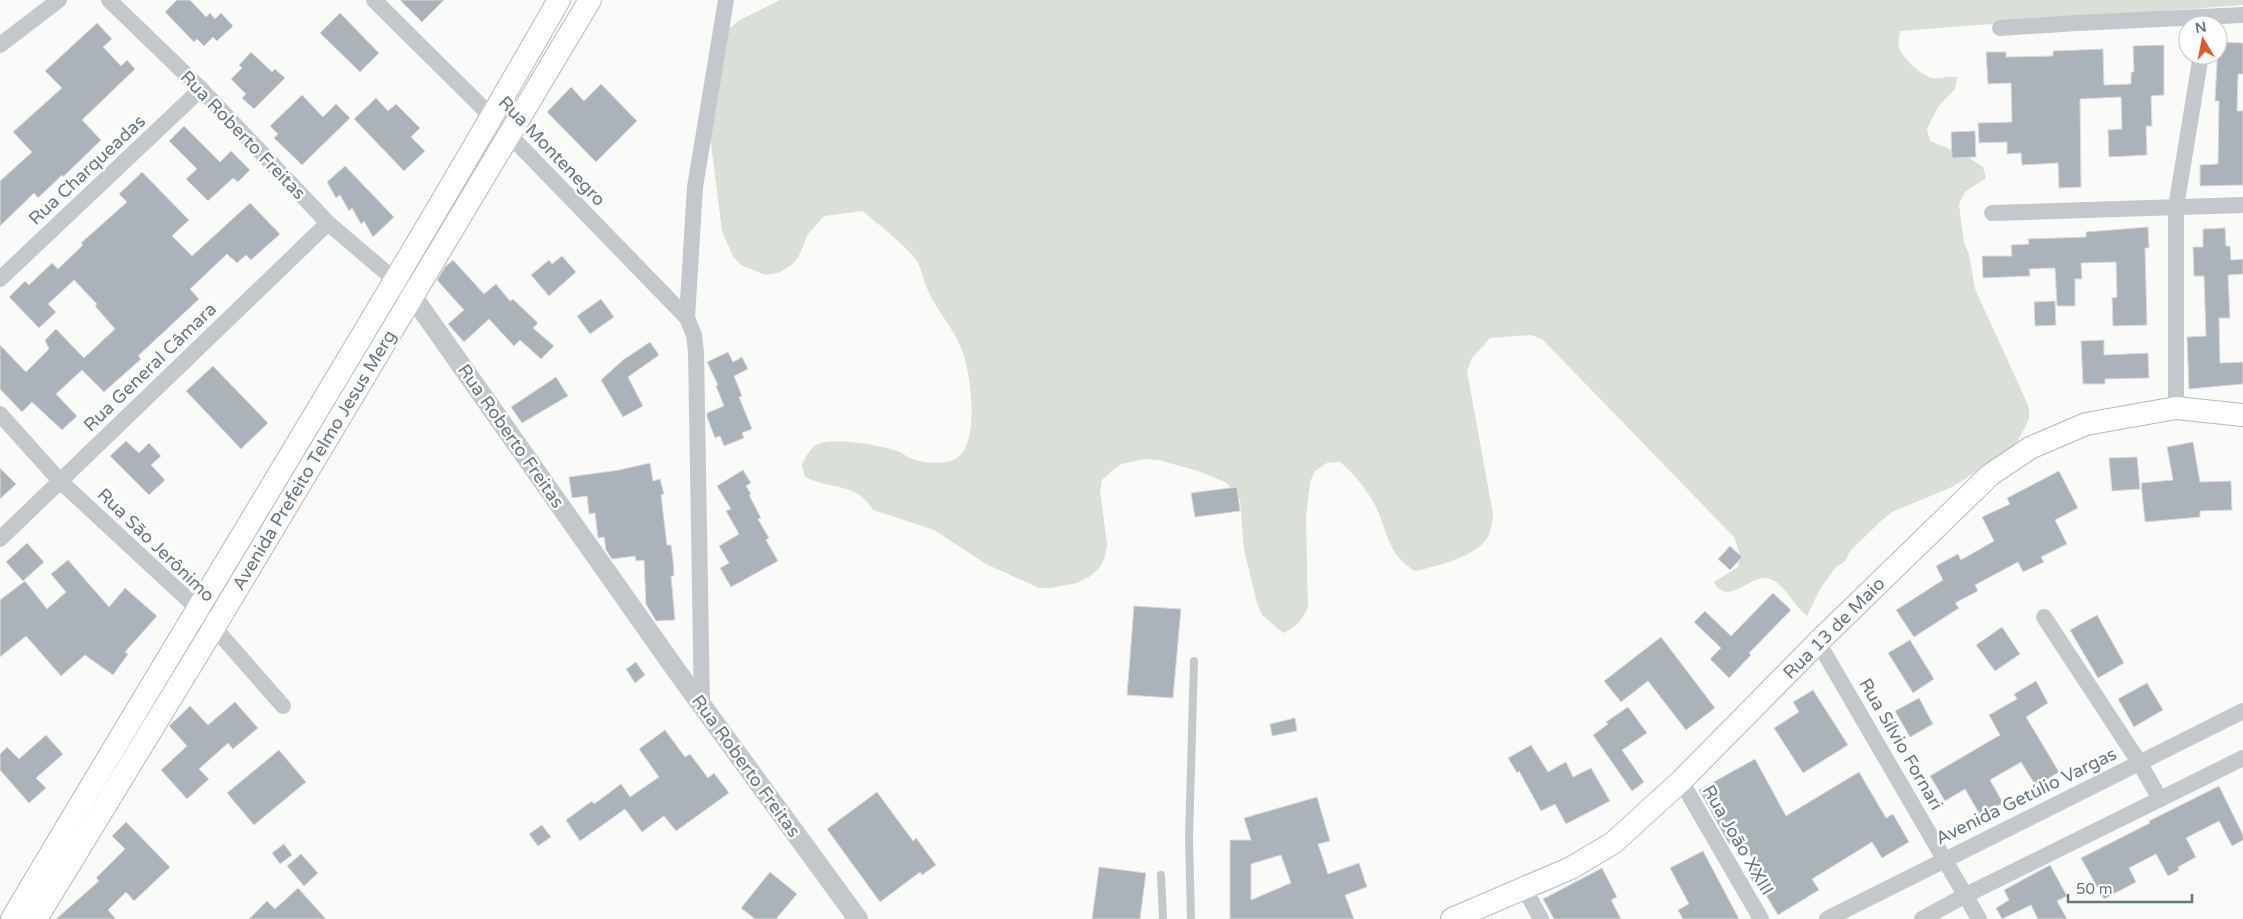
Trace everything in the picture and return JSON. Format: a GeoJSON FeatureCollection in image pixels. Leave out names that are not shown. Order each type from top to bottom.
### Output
{"type":"FeatureCollection","features":[{"type":"Feature","properties":{"kind":"main road","name":"Avenida Prefeito Telmo Jesus Merg"},"geometry":{"type":"LineString","coordinates":[[12,919],[197,608],[396,281],[559,0]]}},
{"type":"Feature","properties":{"kind":"main road","name":"Avenida Prefeito Telmo Jesus Merg"},"geometry":{"type":"LineString","coordinates":[[36,919],[213,629],[590,0]]}},
{"type":"Feature","properties":{"kind":"main road","name":"Rua 13 de Maio"},"geometry":{"type":"LineString","coordinates":[[1452,919],[1571,868],[1613,843],[1681,781],[1818,642],[1990,475],[2030,448],[2086,424],[2176,408],[2243,414]]}},
{"type":"Feature","properties":{"kind":"street"},"geometry":{"type":"LineString","coordinates":[[0,45],[59,0]]}},
{"type":"Feature","properties":{"kind":"street","name":"Rua Roberto Freitas"},"geometry":{"type":"LineString","coordinates":[[110,0],[201,89],[328,223],[413,297],[702,706],[858,919]]}},
{"type":"Feature","properties":{"kind":"street","name":"Rua Montenegro"},"geometry":{"type":"LineString","coordinates":[[374,0],[492,117],[687,318],[694,335],[702,706]]}},
{"type":"Feature","properties":{"kind":"street"},"geometry":{"type":"LineString","coordinates":[[687,318],[695,187],[726,0]]}},
{"type":"Feature","properties":{"kind":"street"},"geometry":{"type":"LineString","coordinates":[[2228,17],[2243,15]]}},
{"type":"Feature","properties":{"kind":"street"},"geometry":{"type":"LineString","coordinates":[[2000,28],[2178,21]]}},
{"type":"Feature","properties":{"kind":"street"},"geometry":{"type":"LineString","coordinates":[[2176,408],[2176,207],[2199,65]]}},
{"type":"Feature","properties":{"kind":"street","name":"Rua Charqueadas"},"geometry":{"type":"LineString","coordinates":[[0,279],[201,89]]}},
{"type":"Feature","properties":{"kind":"street"},"geometry":{"type":"LineString","coordinates":[[1992,213],[2243,205]]}},
{"type":"Feature","properties":{"kind":"street","name":"Rua General Câmara"},"geometry":{"type":"LineString","coordinates":[[0,539],[328,223]]}},
{"type":"Feature","properties":{"kind":"street","name":"Rua São Jerônimo"},"geometry":{"type":"LineString","coordinates":[[0,414],[60,481],[197,608],[213,629],[284,706]]}},
{"type":"Feature","properties":{"kind":"street"},"geometry":{"type":"LineString","coordinates":[[2044,616],[2160,799]]}},
{"type":"Feature","properties":{"kind":"street","name":"Rua Sílvio Fornari"},"geometry":{"type":"LineString","coordinates":[[1818,642],[1979,919]]}},
{"type":"Feature","properties":{"kind":"street","name":"Avenida Getúlio Vargas"},"geometry":{"type":"LineString","coordinates":[[1827,919],[2243,711]]}},
{"type":"Feature","properties":{"kind":"street"},"geometry":{"type":"LineString","coordinates":[[1922,919],[1966,895],[2243,758]]}},
{"type":"Feature","properties":{"kind":"street","name":"Rua João XXIII"},"geometry":{"type":"LineString","coordinates":[[1681,781],[1761,919]]}},
{"type":"Feature","properties":{"kind":"street"},"geometry":{"type":"LineString","coordinates":[[1524,888],[1541,919]]}},
{"type":"Feature","properties":{"kind":"street"},"geometry":{"type":"LineString","coordinates":[[0,910],[8,919]]}},
{"type":"Feature","properties":{"kind":"lane"},"geometry":{"type":"LineString","coordinates":[[1191,919],[1189,838],[1194,660]]}},
{"type":"Feature","properties":{"kind":"lane"},"geometry":{"type":"LineString","coordinates":[[1161,875],[1163,919]]}},
{"type":"Feature","properties":{"kind":"shaded area"},"geometry":{"type":"Polygon","coordinates":[[[780,0],[2243,0],[2243,5],[1900,31],[1898,45],[1908,61],[1918,70],[1933,78],[1957,77],[1955,89],[1938,107],[1927,129],[1930,141],[1966,156],[1983,167],[1986,178],[1965,192],[1959,204],[1964,243],[1969,254],[1975,289],[2029,408],[2029,419],[2018,441],[2008,452],[1952,487],[1892,512],[1881,521],[1851,550],[1845,561],[1835,568],[1820,589],[1807,616],[1783,588],[1765,578],[1752,581],[1731,591],[1725,592],[1719,589],[1714,582],[1738,567],[1740,555],[1734,537],[1542,339],[1531,335],[1490,338],[1472,358],[1467,371],[1493,514],[1492,524],[1486,540],[1463,556],[1443,564],[1415,571],[1405,564],[1392,548],[1370,496],[1358,480],[1340,462],[1327,463],[1315,471],[1310,482],[1306,516],[1308,607],[1298,623],[1283,633],[1262,615],[1257,603],[1244,550],[1240,500],[1234,490],[1225,482],[1201,472],[1159,460],[1146,459],[1121,464],[1102,480],[1100,491],[1107,544],[1105,557],[1100,567],[1089,577],[1077,583],[1051,588],[1039,588],[986,564],[934,530],[873,510],[867,501],[851,491],[805,477],[802,465],[806,456],[815,446],[825,442],[835,441],[880,446],[915,460],[928,462],[941,463],[953,460],[965,449],[969,436],[971,405],[965,358],[954,334],[930,295],[917,261],[902,245],[863,211],[824,216],[808,234],[798,258],[790,266],[778,273],[765,275],[741,265],[733,256],[722,231],[704,88],[719,38],[738,21],[780,0]]]}},
{"type":"Feature","properties":{"kind":"building"},"geometry":{"type":"Polygon","coordinates":[[[177,0],[190,0],[206,17],[210,13],[215,19],[221,13],[233,26],[217,41],[213,37],[204,46],[197,39],[194,42],[165,12],[177,0]]]}},
{"type":"Feature","properties":{"kind":"building"},"geometry":{"type":"Polygon","coordinates":[[[400,0],[444,0],[422,22],[400,0]]]}},
{"type":"Feature","properties":{"kind":"building"},"geometry":{"type":"Polygon","coordinates":[[[340,13],[379,53],[360,72],[320,33],[340,13]]]}},
{"type":"Feature","properties":{"kind":"building"},"geometry":{"type":"Polygon","coordinates":[[[97,23],[112,39],[103,47],[121,66],[127,60],[135,69],[82,120],[101,140],[63,177],[62,175],[38,198],[34,193],[0,226],[0,181],[32,152],[13,132],[62,88],[45,71],[97,23]]]}},
{"type":"Feature","properties":{"kind":"building"},"geometry":{"type":"Polygon","coordinates":[[[2228,42],[2243,43],[2243,74],[2238,74],[2237,111],[2243,111],[2243,185],[2200,186],[2200,165],[2218,164],[2219,101],[2215,101],[2217,65],[2228,65],[2228,42]]]}},
{"type":"Feature","properties":{"kind":"building"},"geometry":{"type":"Polygon","coordinates":[[[2164,45],[2164,95],[2151,96],[2152,126],[2146,126],[2147,155],[2109,157],[2108,130],[2122,129],[2121,97],[2080,99],[2081,187],[2059,188],[2058,163],[2022,165],[2021,153],[2007,154],[2007,142],[1979,143],[1978,123],[2012,122],[2011,83],[1988,84],[1986,52],[2006,52],[2006,57],[2053,56],[2053,51],[2103,49],[2104,85],[2131,84],[2131,72],[2134,72],[2133,46],[2164,45]]]}},
{"type":"Feature","properties":{"kind":"building"},"geometry":{"type":"Polygon","coordinates":[[[251,52],[272,72],[275,69],[285,78],[254,109],[242,98],[246,94],[231,79],[242,68],[239,65],[251,52]]]}},
{"type":"Feature","properties":{"kind":"building"},"geometry":{"type":"Polygon","coordinates":[[[601,84],[637,121],[596,162],[547,112],[571,87],[584,101],[601,84]]]}},
{"type":"Feature","properties":{"kind":"building"},"geometry":{"type":"Polygon","coordinates":[[[302,95],[323,117],[336,104],[350,118],[302,165],[274,138],[278,134],[270,126],[302,95]]]}},
{"type":"Feature","properties":{"kind":"building"},"geometry":{"type":"Polygon","coordinates":[[[376,98],[388,111],[396,104],[420,128],[411,137],[425,151],[404,171],[354,119],[376,98]]]}},
{"type":"Feature","properties":{"kind":"building"},"geometry":{"type":"Polygon","coordinates":[[[184,126],[220,162],[231,151],[250,170],[238,182],[233,178],[208,201],[186,179],[197,169],[169,141],[184,126]]]}},
{"type":"Feature","properties":{"kind":"building"},"geometry":{"type":"Polygon","coordinates":[[[1975,131],[1976,157],[1952,158],[1951,132],[1975,131]]]}},
{"type":"Feature","properties":{"kind":"building"},"geometry":{"type":"Polygon","coordinates":[[[345,166],[394,217],[373,237],[364,221],[361,224],[352,208],[349,211],[340,195],[336,198],[327,182],[345,166]]]}},
{"type":"Feature","properties":{"kind":"building"},"geometry":{"type":"Polygon","coordinates":[[[142,172],[189,220],[172,236],[192,256],[250,203],[280,234],[251,260],[246,255],[237,263],[227,254],[190,289],[199,299],[138,356],[141,359],[104,392],[82,370],[56,394],[77,416],[62,430],[32,402],[22,412],[0,389],[0,345],[26,372],[49,349],[45,340],[56,329],[84,358],[115,329],[95,306],[97,304],[74,280],[48,304],[56,312],[39,328],[9,297],[25,281],[29,285],[52,263],[58,269],[83,245],[81,243],[127,202],[119,194],[142,172]]]}},
{"type":"Feature","properties":{"kind":"building"},"geometry":{"type":"Polygon","coordinates":[[[2148,227],[2149,248],[2145,248],[2147,325],[2113,326],[2112,298],[2117,297],[2116,262],[2081,263],[2082,279],[2075,279],[2075,306],[2057,306],[2055,268],[2029,269],[2030,276],[1983,278],[1982,256],[2012,256],[2011,245],[2029,244],[2028,239],[2086,237],[2086,232],[2148,227]]]}},
{"type":"Feature","properties":{"kind":"building"},"geometry":{"type":"Polygon","coordinates":[[[2225,228],[2226,246],[2230,246],[2231,260],[2243,259],[2243,274],[2228,275],[2230,318],[2219,318],[2220,363],[2243,362],[2243,384],[2189,389],[2187,337],[2206,336],[2204,276],[2194,276],[2193,247],[2203,247],[2203,229],[2225,228]]]}},
{"type":"Feature","properties":{"kind":"building"},"geometry":{"type":"Polygon","coordinates":[[[562,256],[576,272],[549,296],[531,275],[549,260],[552,264],[562,256]]]}},
{"type":"Feature","properties":{"kind":"building"},"geometry":{"type":"Polygon","coordinates":[[[453,260],[484,294],[496,284],[510,301],[513,299],[538,323],[533,328],[554,346],[541,359],[520,340],[514,346],[489,319],[464,342],[448,324],[464,310],[437,280],[445,267],[453,260]]]}},
{"type":"Feature","properties":{"kind":"building"},"geometry":{"type":"Polygon","coordinates":[[[601,299],[614,317],[590,334],[577,316],[601,299]]]}},
{"type":"Feature","properties":{"kind":"building"},"geometry":{"type":"Polygon","coordinates":[[[2055,301],[2056,325],[2035,326],[2034,302],[2055,301]]]}},
{"type":"Feature","properties":{"kind":"building"},"geometry":{"type":"Polygon","coordinates":[[[2104,340],[2104,355],[2148,353],[2149,378],[2105,379],[2105,384],[2083,384],[2081,341],[2104,340]]]}},
{"type":"Feature","properties":{"kind":"building"},"geometry":{"type":"Polygon","coordinates":[[[650,342],[659,355],[628,377],[643,406],[623,417],[601,380],[623,360],[650,342]]]}},
{"type":"Feature","properties":{"kind":"building"},"geometry":{"type":"Polygon","coordinates":[[[728,352],[733,362],[742,357],[748,369],[734,376],[742,396],[739,397],[752,429],[742,433],[744,438],[724,446],[720,436],[715,438],[707,417],[707,413],[724,406],[716,386],[718,385],[707,362],[728,352]]]}},
{"type":"Feature","properties":{"kind":"building"},"geometry":{"type":"Polygon","coordinates":[[[213,366],[268,423],[241,449],[186,391],[213,366]]]}},
{"type":"Feature","properties":{"kind":"building"},"geometry":{"type":"Polygon","coordinates":[[[556,377],[568,396],[522,423],[511,407],[556,377]]]}},
{"type":"Feature","properties":{"kind":"building"},"geometry":{"type":"Polygon","coordinates":[[[126,441],[139,453],[149,443],[161,456],[151,465],[165,480],[149,495],[110,456],[126,441]]]}},
{"type":"Feature","properties":{"kind":"building"},"geometry":{"type":"Polygon","coordinates":[[[2193,442],[2200,482],[2231,481],[2232,510],[2200,511],[2200,517],[2145,522],[2141,483],[2173,480],[2167,447],[2193,442]]]}},
{"type":"Feature","properties":{"kind":"building"},"geometry":{"type":"Polygon","coordinates":[[[2137,457],[2140,489],[2112,491],[2109,458],[2137,457]]]}},
{"type":"Feature","properties":{"kind":"building"},"geometry":{"type":"Polygon","coordinates":[[[650,463],[653,481],[660,479],[664,494],[661,495],[667,545],[671,545],[673,560],[674,576],[671,576],[675,620],[656,621],[646,604],[644,560],[636,561],[635,556],[612,559],[606,550],[604,537],[598,538],[595,513],[589,514],[587,496],[572,498],[569,477],[619,470],[650,463]]]}},
{"type":"Feature","properties":{"kind":"building"},"geometry":{"type":"Polygon","coordinates":[[[0,468],[16,484],[0,499],[0,468]]]}},
{"type":"Feature","properties":{"kind":"building"},"geometry":{"type":"Polygon","coordinates":[[[743,470],[751,483],[746,486],[761,518],[758,519],[769,538],[766,540],[778,561],[731,587],[720,568],[729,563],[719,546],[739,534],[726,511],[731,509],[717,486],[743,470]]]}},
{"type":"Feature","properties":{"kind":"building"},"geometry":{"type":"Polygon","coordinates":[[[2059,471],[2078,508],[2055,520],[2067,544],[2041,557],[2044,562],[2023,572],[2018,562],[1975,585],[1978,591],[1955,603],[1959,608],[1914,637],[1896,610],[1943,580],[1936,566],[1958,554],[1961,560],[1994,541],[1982,517],[2010,504],[2007,498],[2059,471]]]}},
{"type":"Feature","properties":{"kind":"building"},"geometry":{"type":"Polygon","coordinates":[[[1237,487],[1240,511],[1195,517],[1191,493],[1237,487]]]}},
{"type":"Feature","properties":{"kind":"building"},"geometry":{"type":"Polygon","coordinates":[[[27,543],[44,562],[23,581],[6,562],[27,543]]]}},
{"type":"Feature","properties":{"kind":"building"},"geometry":{"type":"Polygon","coordinates":[[[1730,546],[1742,557],[1730,570],[1718,559],[1730,546]]]}},
{"type":"Feature","properties":{"kind":"building"},"geometry":{"type":"Polygon","coordinates":[[[68,560],[109,607],[125,588],[157,616],[125,652],[128,654],[113,675],[85,655],[61,676],[26,636],[0,657],[0,600],[25,581],[47,609],[66,592],[51,574],[68,560]]]}},
{"type":"Feature","properties":{"kind":"building"},"geometry":{"type":"Polygon","coordinates":[[[1773,593],[1791,610],[1749,653],[1751,655],[1729,678],[1710,659],[1721,648],[1694,622],[1705,611],[1731,636],[1773,593]]]}},
{"type":"Feature","properties":{"kind":"building"},"geometry":{"type":"Polygon","coordinates":[[[1134,606],[1181,609],[1173,698],[1127,695],[1134,606]]]}},
{"type":"Feature","properties":{"kind":"building"},"geometry":{"type":"Polygon","coordinates":[[[2097,615],[2124,663],[2098,678],[2070,630],[2097,615]]]}},
{"type":"Feature","properties":{"kind":"building"},"geometry":{"type":"Polygon","coordinates":[[[2002,627],[2020,654],[1995,671],[1976,645],[2002,627]]]}},
{"type":"Feature","properties":{"kind":"building"},"geometry":{"type":"Polygon","coordinates":[[[1661,637],[1715,708],[1686,730],[1648,681],[1621,702],[1604,681],[1661,637]]]}},
{"type":"Feature","properties":{"kind":"building"},"geometry":{"type":"Polygon","coordinates":[[[1910,640],[1934,679],[1913,693],[1888,653],[1910,640]]]}},
{"type":"Feature","properties":{"kind":"building"},"geometry":{"type":"Polygon","coordinates":[[[636,662],[645,675],[635,683],[626,669],[636,662]]]}},
{"type":"Feature","properties":{"kind":"building"},"geometry":{"type":"Polygon","coordinates":[[[2036,681],[2048,703],[2026,717],[2059,772],[2036,786],[2021,762],[1990,780],[2003,803],[1980,815],[1965,789],[1945,801],[1930,776],[2000,735],[1989,715],[2017,699],[2014,694],[2036,681]]]}},
{"type":"Feature","properties":{"kind":"building"},"geometry":{"type":"Polygon","coordinates":[[[2147,683],[2163,710],[2134,727],[2118,699],[2147,683]]]}},
{"type":"Feature","properties":{"kind":"building"},"geometry":{"type":"Polygon","coordinates":[[[1813,690],[1848,745],[1803,773],[1774,728],[1799,712],[1793,702],[1813,690]]]}},
{"type":"Feature","properties":{"kind":"building"},"geometry":{"type":"Polygon","coordinates":[[[1919,698],[1933,724],[1910,737],[1895,711],[1919,698]]]}},
{"type":"Feature","properties":{"kind":"building"},"geometry":{"type":"Polygon","coordinates":[[[235,702],[258,728],[233,749],[228,743],[199,769],[209,779],[187,799],[161,770],[187,746],[169,726],[190,706],[208,725],[235,702]]]}},
{"type":"Feature","properties":{"kind":"building"},"geometry":{"type":"Polygon","coordinates":[[[1628,707],[1647,733],[1622,750],[1644,782],[1632,791],[1593,735],[1608,724],[1606,722],[1628,707]]]}},
{"type":"Feature","properties":{"kind":"building"},"geometry":{"type":"Polygon","coordinates":[[[1295,718],[1297,731],[1272,736],[1270,724],[1295,718]]]}},
{"type":"Feature","properties":{"kind":"building"},"geometry":{"type":"Polygon","coordinates":[[[665,730],[685,757],[690,754],[708,778],[714,773],[729,793],[676,831],[664,816],[642,832],[625,809],[580,841],[566,820],[592,801],[594,804],[621,784],[630,797],[659,777],[639,749],[665,730]]]}},
{"type":"Feature","properties":{"kind":"building"},"geometry":{"type":"Polygon","coordinates":[[[46,735],[63,754],[36,778],[46,788],[29,803],[0,770],[0,754],[7,747],[19,759],[46,735]]]}},
{"type":"Feature","properties":{"kind":"building"},"geometry":{"type":"Polygon","coordinates":[[[1531,745],[1548,772],[1566,762],[1573,777],[1591,768],[1610,801],[1566,824],[1555,804],[1541,811],[1519,771],[1517,773],[1508,758],[1531,745]]]}},
{"type":"Feature","properties":{"kind":"building"},"geometry":{"type":"Polygon","coordinates":[[[279,750],[306,782],[254,825],[227,793],[279,750]]]}},
{"type":"Feature","properties":{"kind":"building"},"geometry":{"type":"Polygon","coordinates":[[[1755,759],[1786,816],[1859,772],[1886,818],[1893,814],[1909,842],[1882,858],[1872,842],[1812,879],[1819,890],[1778,915],[1758,882],[1754,884],[1747,870],[1757,866],[1740,838],[1729,844],[1699,790],[1755,759]]]}},
{"type":"Feature","properties":{"kind":"building"},"geometry":{"type":"Polygon","coordinates":[[[2219,786],[2243,835],[2243,840],[2232,846],[2219,821],[2186,838],[2196,857],[2178,867],[2179,870],[2168,876],[2156,854],[2129,868],[2136,882],[2104,899],[2081,858],[2219,786]]]}},
{"type":"Feature","properties":{"kind":"building"},"geometry":{"type":"Polygon","coordinates":[[[877,792],[913,841],[916,838],[936,865],[922,875],[920,872],[880,902],[827,829],[877,792]]]}},
{"type":"Feature","properties":{"kind":"building"},"geometry":{"type":"Polygon","coordinates":[[[1317,797],[1330,841],[1318,844],[1328,874],[1359,863],[1367,887],[1345,895],[1354,919],[1230,919],[1230,840],[1251,840],[1244,818],[1317,797]],[[1281,855],[1251,864],[1251,900],[1291,883],[1281,855]]]}},
{"type":"Feature","properties":{"kind":"building"},"geometry":{"type":"Polygon","coordinates":[[[126,822],[170,867],[134,901],[126,892],[108,910],[116,919],[56,919],[99,881],[96,878],[125,849],[112,836],[126,822]]]}},
{"type":"Feature","properties":{"kind":"building"},"geometry":{"type":"Polygon","coordinates":[[[542,825],[551,837],[538,846],[529,834],[542,825]]]}},
{"type":"Feature","properties":{"kind":"building"},"geometry":{"type":"Polygon","coordinates":[[[284,844],[292,855],[280,864],[272,853],[284,844]]]}},
{"type":"Feature","properties":{"kind":"building"},"geometry":{"type":"Polygon","coordinates":[[[1703,851],[1739,919],[1683,919],[1678,910],[1689,904],[1670,868],[1703,851]]]}},
{"type":"Feature","properties":{"kind":"building"},"geometry":{"type":"Polygon","coordinates":[[[301,854],[318,873],[304,886],[287,866],[301,854]]]}},
{"type":"Feature","properties":{"kind":"building"},"geometry":{"type":"Polygon","coordinates":[[[2050,865],[2067,896],[2057,901],[2067,919],[2038,919],[2031,905],[2002,919],[1996,908],[2009,900],[2004,890],[2050,865]]]}},
{"type":"Feature","properties":{"kind":"building"},"geometry":{"type":"Polygon","coordinates":[[[1099,867],[1146,873],[1140,919],[1092,919],[1099,867]]]}},
{"type":"Feature","properties":{"kind":"building"},"geometry":{"type":"Polygon","coordinates":[[[1602,868],[1617,897],[1611,900],[1621,919],[1554,919],[1543,899],[1602,868]]]}},
{"type":"Feature","properties":{"kind":"building"},"geometry":{"type":"Polygon","coordinates":[[[770,872],[797,894],[776,919],[755,919],[741,908],[770,872]]]}},
{"type":"Feature","properties":{"kind":"building"},"geometry":{"type":"Polygon","coordinates":[[[298,888],[326,919],[249,919],[267,901],[275,909],[298,888]]]}}]}
